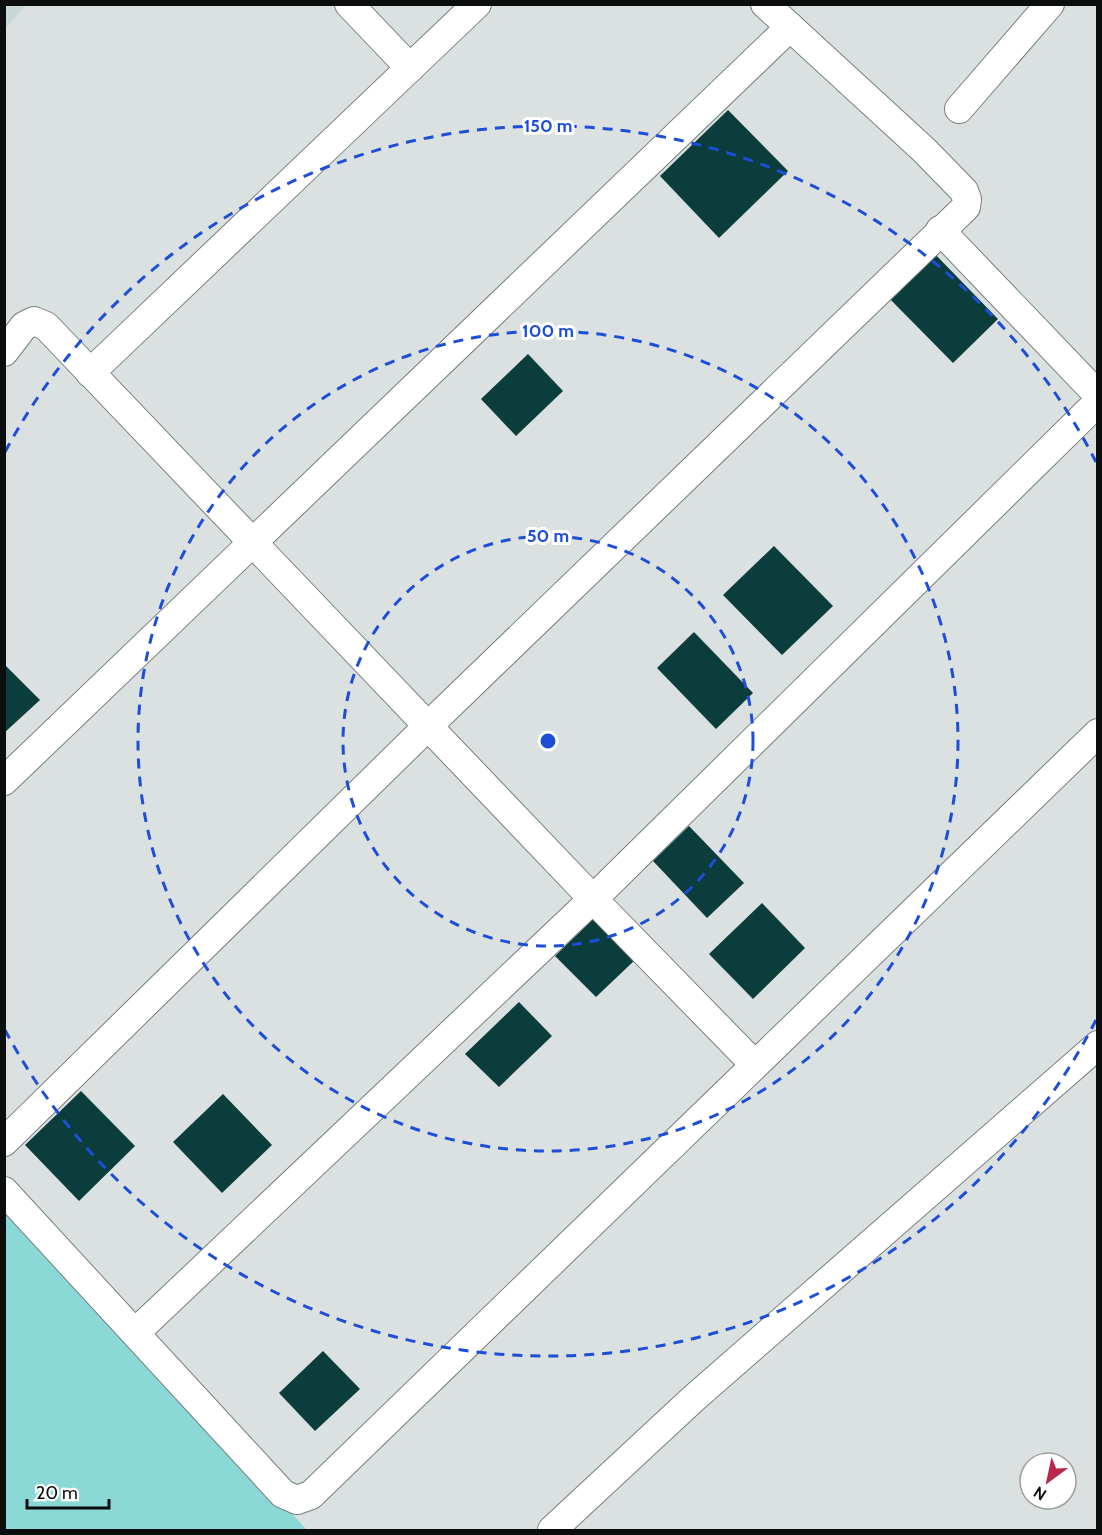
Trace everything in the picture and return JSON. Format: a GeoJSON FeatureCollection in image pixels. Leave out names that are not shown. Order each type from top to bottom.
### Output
{"type":"FeatureCollection","features":[{"type":"Feature","properties":{"kind":"street"},"geometry":{"type":"LineString","coordinates":[[349,4],[410,68]]}},
{"type":"Feature","properties":{"kind":"street"},"geometry":{"type":"LineString","coordinates":[[90,373],[477,4]]}},
{"type":"Feature","properties":{"kind":"street"},"geometry":{"type":"LineString","coordinates":[[4,1142],[428,726],[966,207],[967,200],[964,191],[924,150],[765,4]]}},
{"type":"Feature","properties":{"kind":"street"},"geometry":{"type":"LineString","coordinates":[[959,109],[1050,4]]}},
{"type":"Feature","properties":{"kind":"street"},"geometry":{"type":"LineString","coordinates":[[4,781],[790,27]]}},
{"type":"Feature","properties":{"kind":"street"},"geometry":{"type":"LineString","coordinates":[[940,230],[1098,395]]}},
{"type":"Feature","properties":{"kind":"street"},"geometry":{"type":"LineString","coordinates":[[4,352],[24,326],[34,321],[46,326],[251,543],[754,1064]]}},
{"type":"Feature","properties":{"kind":"street"},"geometry":{"type":"LineString","coordinates":[[136,1332],[593,899],[1098,402]]}},
{"type":"Feature","properties":{"kind":"street"},"geometry":{"type":"LineString","coordinates":[[4,1191],[284,1494],[297,1500],[311,1495],[1098,732]]}},
{"type":"Feature","properties":{"kind":"street"},"geometry":{"type":"LineString","coordinates":[[552,1530],[693,1399],[1095,1051]]}},
{"type":"Feature","properties":{"kind":"shaded area"},"geometry":{"type":"Polygon","coordinates":[[[4,5],[27,5],[5,28],[4,5]]]}},
{"type":"Feature","properties":{"kind":"shaded area"},"geometry":{"type":"Polygon","coordinates":[[[5,1202],[307,1530],[5,1530],[5,1202]]]}},
{"type":"Feature","properties":{"kind":"building"},"geometry":{"type":"Polygon","coordinates":[[[728,110],[788,171],[719,238],[660,176],[728,110]]]}},
{"type":"Feature","properties":{"kind":"building"},"geometry":{"type":"Polygon","coordinates":[[[931,250],[998,319],[953,363],[885,294],[931,250]]]}},
{"type":"Feature","properties":{"kind":"building"},"geometry":{"type":"Polygon","coordinates":[[[528,354],[563,391],[516,436],[481,399],[528,354]]]}},
{"type":"Feature","properties":{"kind":"building"},"geometry":{"type":"Polygon","coordinates":[[[774,546],[833,606],[782,655],[723,595],[774,546]]]}},
{"type":"Feature","properties":{"kind":"building"},"geometry":{"type":"Polygon","coordinates":[[[694,632],[753,693],[716,729],[657,668],[694,632]]]}},
{"type":"Feature","properties":{"kind":"building"},"geometry":{"type":"Polygon","coordinates":[[[4,664],[40,700],[4,733],[4,664]]]}},
{"type":"Feature","properties":{"kind":"building"},"geometry":{"type":"Polygon","coordinates":[[[689,826],[744,883],[707,918],[653,861],[689,826]]]}},
{"type":"Feature","properties":{"kind":"building"},"geometry":{"type":"Polygon","coordinates":[[[762,903],[805,948],[753,999],[709,954],[762,903]]]}},
{"type":"Feature","properties":{"kind":"building"},"geometry":{"type":"Polygon","coordinates":[[[595,917],[636,959],[596,997],[555,956],[595,917]]]}},
{"type":"Feature","properties":{"kind":"building"},"geometry":{"type":"Polygon","coordinates":[[[519,1002],[552,1036],[499,1087],[465,1054],[519,1002]]]}},
{"type":"Feature","properties":{"kind":"building"},"geometry":{"type":"Polygon","coordinates":[[[81,1091],[135,1146],[79,1201],[25,1145],[81,1091]]]}},
{"type":"Feature","properties":{"kind":"building"},"geometry":{"type":"Polygon","coordinates":[[[223,1094],[272,1145],[222,1193],[173,1142],[223,1094]]]}},
{"type":"Feature","properties":{"kind":"building"},"geometry":{"type":"Polygon","coordinates":[[[323,1351],[360,1389],[315,1431],[279,1393],[323,1351]]]}}]}
